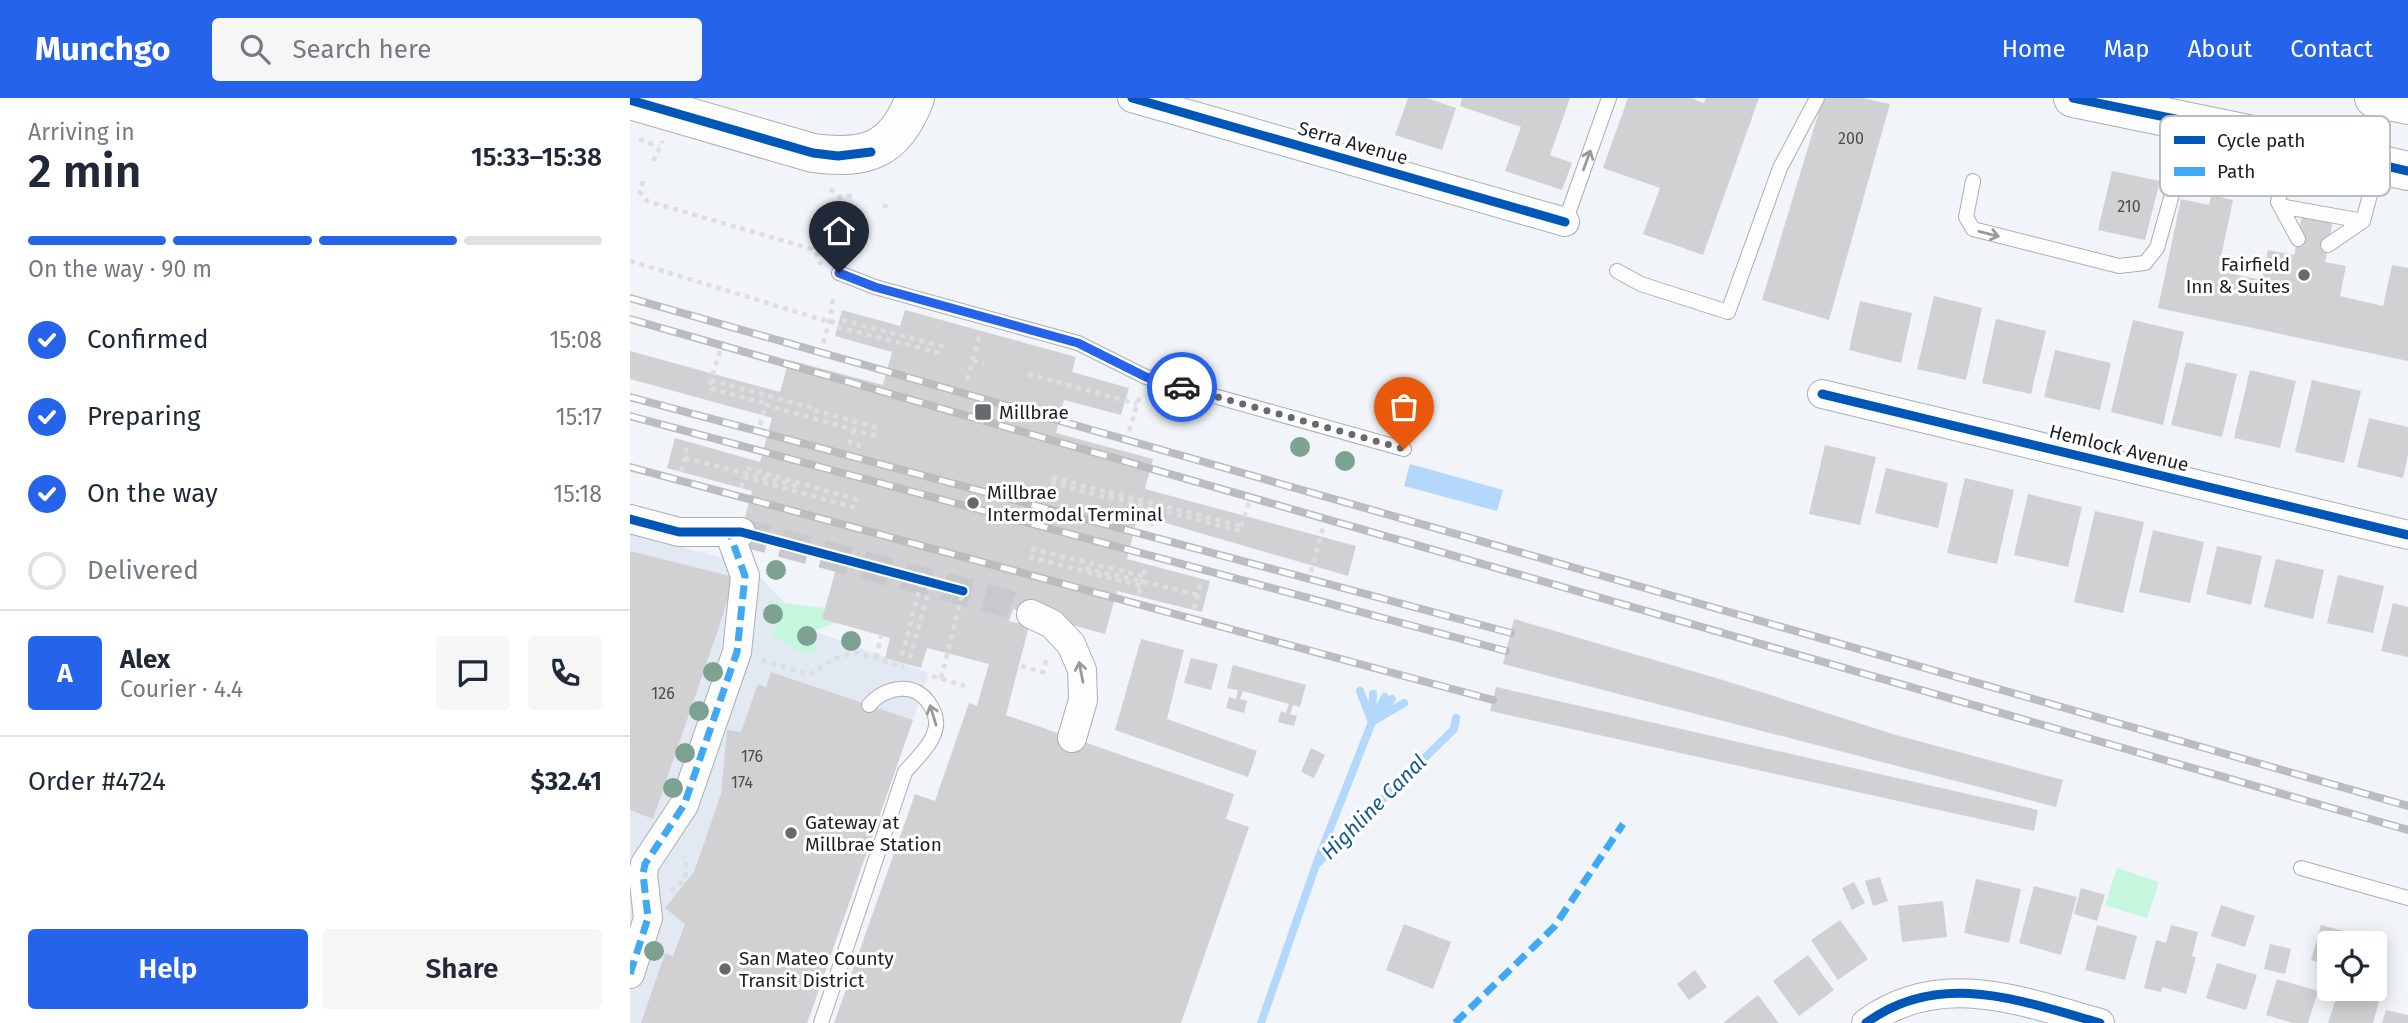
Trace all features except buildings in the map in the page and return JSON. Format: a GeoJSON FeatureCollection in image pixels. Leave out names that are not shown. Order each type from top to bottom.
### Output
{"type":"FeatureCollection","features":[{"type":"Feature","properties":{"kind":"main road"},"geometry":{"type":"LineString","coordinates":[[630,100],[813,153],[838,156],[871,152],[893,137],[915,98]]}},
{"type":"Feature","properties":{"kind":"main road"},"geometry":{"type":"LineString","coordinates":[[2073,98],[2160,116]]}},
{"type":"Feature","properties":{"kind":"main road"},"geometry":{"type":"LineString","coordinates":[[2374,98],[2408,106]]}},
{"type":"Feature","properties":{"kind":"street","name":"Serra Avenue"},"geometry":{"type":"LineString","coordinates":[[1132,98],[1565,222]]}},
{"type":"Feature","properties":{"kind":"street","name":"Hemlock Avenue"},"geometry":{"type":"LineString","coordinates":[[1822,394],[2408,535]]}},
{"type":"Feature","properties":{"kind":"street"},"geometry":{"type":"LineString","coordinates":[[630,519],[679,532],[735,532],[745,576],[737,652],[684,805],[645,864],[643,874],[648,918],[630,974]]}},
{"type":"Feature","properties":{"kind":"street"},"geometry":{"type":"LineString","coordinates":[[1031,614],[1052,624],[1072,644],[1082,670],[1083,700],[1072,738]]}},
{"type":"Feature","properties":{"kind":"street"},"geometry":{"type":"LineString","coordinates":[[1866,1023],[1915,998],[1953,992],[1992,995],[2100,1023]]}},
{"type":"Feature","properties":{"kind":"lane"},"geometry":{"type":"LineString","coordinates":[[1565,222],[1609,98]]}},
{"type":"Feature","properties":{"kind":"lane"},"geometry":{"type":"LineString","coordinates":[[1617,271],[1641,284],[1728,312],[1780,168],[1817,98]]}},
{"type":"Feature","properties":{"kind":"lane"},"geometry":{"type":"LineString","coordinates":[[1973,181],[1966,217],[1973,229],[2119,266],[2145,263],[2157,248],[2172,196]]}},
{"type":"Feature","properties":{"kind":"lane"},"geometry":{"type":"LineString","coordinates":[[2279,196],[2278,202],[2298,239]]}},
{"type":"Feature","properties":{"kind":"lane"},"geometry":{"type":"LineString","coordinates":[[2328,245],[2363,221],[2377,196]]}},
{"type":"Feature","properties":{"kind":"lane"},"geometry":{"type":"LineString","coordinates":[[2280,206],[2363,221]]}},
{"type":"Feature","properties":{"kind":"lane"},"geometry":{"type":"LineString","coordinates":[[839,273],[868,285],[1078,343],[1146,377],[1404,449]]}},
{"type":"Feature","properties":{"kind":"lane"},"geometry":{"type":"LineString","coordinates":[[821,1023],[901,770],[930,743],[936,727],[935,713],[927,699],[906,688],[886,691],[869,705]]}},
{"type":"Feature","properties":{"kind":"lane"},"geometry":{"type":"LineString","coordinates":[[2301,867],[2408,898]]}},
{"type":"Feature","properties":{"kind":"path"},"geometry":{"type":"LineString","coordinates":[[638,139],[659,147]]}},
{"type":"Feature","properties":{"kind":"path"},"geometry":{"type":"LineString","coordinates":[[643,181],[640,192],[647,201],[815,250]]}},
{"type":"Feature","properties":{"kind":"path"},"geometry":{"type":"LineString","coordinates":[[829,217],[840,197],[853,195]]}},
{"type":"Feature","properties":{"kind":"path"},"geometry":{"type":"LineString","coordinates":[[815,250],[825,236]]}},
{"type":"Feature","properties":{"kind":"path"},"geometry":{"type":"LineString","coordinates":[[815,250],[821,266]]}},
{"type":"Feature","properties":{"kind":"path"},"geometry":{"type":"LineString","coordinates":[[630,261],[830,320],[838,327],[944,354]]}},
{"type":"Feature","properties":{"kind":"path"},"geometry":{"type":"LineString","coordinates":[[823,343],[833,298]]}},
{"type":"Feature","properties":{"kind":"path"},"geometry":{"type":"LineString","coordinates":[[967,380],[985,318]]}},
{"type":"Feature","properties":{"kind":"path"},"geometry":{"type":"LineString","coordinates":[[842,320],[945,347]]}},
{"type":"Feature","properties":{"kind":"path"},"geometry":{"type":"LineString","coordinates":[[720,351],[709,388],[812,416]]}},
{"type":"Feature","properties":{"kind":"path"},"geometry":{"type":"LineString","coordinates":[[973,361],[984,364]]}},
{"type":"Feature","properties":{"kind":"path"},"geometry":{"type":"LineString","coordinates":[[1028,374],[1137,404]]}},
{"type":"Feature","properties":{"kind":"path"},"geometry":{"type":"LineString","coordinates":[[1129,431],[1146,377]]}},
{"type":"Feature","properties":{"kind":"path"},"geometry":{"type":"LineString","coordinates":[[711,380],[816,409]]}},
{"type":"Feature","properties":{"kind":"path"},"geometry":{"type":"LineString","coordinates":[[760,425],[768,397],[881,429]]}},
{"type":"Feature","properties":{"kind":"path"},"geometry":{"type":"LineString","coordinates":[[766,405],[879,437]]}},
{"type":"Feature","properties":{"kind":"path"},"geometry":{"type":"LineString","coordinates":[[854,430],[850,442],[859,445],[857,452]]}},
{"type":"Feature","properties":{"kind":"path"},"geometry":{"type":"LineString","coordinates":[[681,472],[688,443]]}},
{"type":"Feature","properties":{"kind":"path"},"geometry":{"type":"LineString","coordinates":[[684,458],[796,486]]}},
{"type":"Feature","properties":{"kind":"path"},"geometry":{"type":"LineString","coordinates":[[741,488],[750,460]]}},
{"type":"Feature","properties":{"kind":"path"},"geometry":{"type":"LineString","coordinates":[[747,468],[858,500]]}},
{"type":"Feature","properties":{"kind":"path"},"geometry":{"type":"LineString","coordinates":[[744,477],[856,508]]}},
{"type":"Feature","properties":{"kind":"path"},"geometry":{"type":"LineString","coordinates":[[1051,480],[1156,507],[1151,526]]}},
{"type":"Feature","properties":{"kind":"path"},"geometry":{"type":"LineString","coordinates":[[1109,494],[1240,531],[1249,502]]}},
{"type":"Feature","properties":{"kind":"path"},"geometry":{"type":"LineString","coordinates":[[1311,572],[1324,524]]}},
{"type":"Feature","properties":{"kind":"path"},"geometry":{"type":"LineString","coordinates":[[1031,549],[1143,576]]}},
{"type":"Feature","properties":{"kind":"path"},"geometry":{"type":"LineString","coordinates":[[1029,557],[1141,586]]}},
{"type":"Feature","properties":{"kind":"path"},"geometry":{"type":"LineString","coordinates":[[1139,594],[1146,567]]}},
{"type":"Feature","properties":{"kind":"path"},"geometry":{"type":"LineString","coordinates":[[1085,568],[1198,595]]}},
{"type":"Feature","properties":{"kind":"path"},"geometry":{"type":"LineString","coordinates":[[902,655],[924,572]]}},
{"type":"Feature","properties":{"kind":"path"},"geometry":{"type":"LineString","coordinates":[[910,658],[933,575]]}},
{"type":"Feature","properties":{"kind":"path"},"geometry":{"type":"LineString","coordinates":[[1194,609],[1201,582]]}},
{"type":"Feature","properties":{"kind":"path"},"geometry":{"type":"LineString","coordinates":[[941,678],[963,591]]}},
{"type":"Feature","properties":{"kind":"path"},"geometry":{"type":"LineString","coordinates":[[876,658],[881,636]]}},
{"type":"Feature","properties":{"kind":"path"},"geometry":{"type":"LineString","coordinates":[[737,652],[809,675],[834,659],[855,652],[915,670]]}},
{"type":"Feature","properties":{"kind":"path"},"geometry":{"type":"LineString","coordinates":[[1021,666],[1044,672],[1049,654]]}},
{"type":"Feature","properties":{"kind":"path"},"geometry":{"type":"LineString","coordinates":[[928,674],[965,686]]}},
{"type":"Feature","properties":{"kind":"path"},"geometry":{"type":"LineString","coordinates":[[682,884],[688,877],[683,853]]}},
{"type":"Feature","properties":{"kind":"shaded area","name":"Gateway at Millbrae Station"},"geometry":{"type":"Polygon","coordinates":[[[630,533],[748,565],[811,630],[929,673],[808,1023],[630,1023],[630,533]]]}},
{"type":"Feature","properties":{"kind":"green space"},"geometry":{"type":"Polygon","coordinates":[[[768,601],[840,610],[839,622],[816,630],[817,652],[803,654],[774,637],[770,631],[776,629],[780,609],[768,608],[768,601]]]}},
{"type":"Feature","properties":{"kind":"green space"},"geometry":{"type":"Polygon","coordinates":[[[2117,868],[2159,882],[2147,918],[2105,905],[2117,868]]]}},
{"type":"Feature","properties":{"kind":"water"},"geometry":{"type":"Polygon","coordinates":[[[1410,464],[1503,490],[1497,511],[1404,486],[1410,464]]]}},
{"type":"Feature","properties":{"kind":"waterway"},"geometry":{"type":"LineString","coordinates":[[1360,691],[1372,722]]}},
{"type":"Feature","properties":{"kind":"waterway"},"geometry":{"type":"LineString","coordinates":[[1372,715],[1373,694]]}},
{"type":"Feature","properties":{"kind":"waterway"},"geometry":{"type":"LineString","coordinates":[[1317,862],[1372,722],[1385,697]]}},
{"type":"Feature","properties":{"kind":"waterway"},"geometry":{"type":"LineString","coordinates":[[1381,712],[1392,699]]}},
{"type":"Feature","properties":{"kind":"waterway"},"geometry":{"type":"LineString","coordinates":[[1375,720],[1404,703]]}},
{"type":"Feature","properties":{"kind":"waterway","name":"Highline Canal"},"geometry":{"type":"LineString","coordinates":[[1261,1023],[1316,865],[1454,729],[1456,718]]}},
{"type":"Feature","properties":{"kind":"tunnel"},"geometry":{"type":"LineString","coordinates":[[741,532],[1006,603],[1031,614]]}},
{"type":"Feature","properties":{"kind":"railway"},"geometry":{"type":"LineString","coordinates":[[630,298],[2408,806]]}},
{"type":"Feature","properties":{"kind":"railway"},"geometry":{"type":"LineString","coordinates":[[630,319],[2408,830]]}},
{"type":"Feature","properties":{"kind":"railway"},"geometry":{"type":"LineString","coordinates":[[630,397],[1511,633]]}},
{"type":"Feature","properties":{"kind":"railway"},"geometry":{"type":"LineString","coordinates":[[630,416],[1506,651]]}},
{"type":"Feature","properties":{"kind":"railway"},"geometry":{"type":"LineString","coordinates":[[630,467],[1493,700]]}},
{"type":"Feature","properties":{"kind":"marked path"},"geometry":{"type":"LineString","coordinates":[[630,974],[648,918],[643,874],[645,864],[684,805],[737,652],[745,576],[729,532]]}},
{"type":"Feature","properties":{"kind":"marked path"},"geometry":{"type":"LineString","coordinates":[[1455,1023],[1554,927],[1623,824]]}},
{"type":"Feature","properties":{"kind":"cycle path"},"geometry":{"type":"LineString","coordinates":[[1132,98],[1565,222]]}},
{"type":"Feature","properties":{"kind":"cycle path"},"geometry":{"type":"LineString","coordinates":[[2073,98],[2161,116]]}},
{"type":"Feature","properties":{"kind":"cycle path"},"geometry":{"type":"LineString","coordinates":[[630,100],[813,153],[838,156],[871,152]]}},
{"type":"Feature","properties":{"kind":"cycle path"},"geometry":{"type":"LineString","coordinates":[[2390,167],[2408,171]]}},
{"type":"Feature","properties":{"kind":"cycle path"},"geometry":{"type":"LineString","coordinates":[[1822,394],[2408,535]]}},
{"type":"Feature","properties":{"kind":"cycle path"},"geometry":{"type":"LineString","coordinates":[[630,519],[679,532],[741,532],[963,591]]}},
{"type":"Feature","properties":{"kind":"cycle path"},"geometry":{"type":"LineString","coordinates":[[1866,1023],[1894,1007],[1923,997],[1952,993],[2011,999],[2100,1023]]}},
{"type":"Feature","properties":{"kind":"way so far"},"geometry":{"type":"LineString","coordinates":[[1182,387],[1404,449]]}},
{"type":"Feature","properties":{"kind":"place","name":"Fairfield Inn & Suites"},"geometry":{"type":"Point","coordinates":[2304,275]}},
{"type":"Feature","properties":{"kind":"place","name":"Millbrae"},"geometry":{"type":"Point","coordinates":[983,412]}},
{"type":"Feature","properties":{"kind":"place","name":"Millbrae Intermodal Terminal"},"geometry":{"type":"Point","coordinates":[973,503]}},
{"type":"Feature","properties":{"kind":"place","name":"Gateway at Millbrae Station"},"geometry":{"type":"Point","coordinates":[791,833]}},
{"type":"Feature","properties":{"kind":"place","name":"San Mateo County Transit District"},"geometry":{"type":"Point","coordinates":[725,969]}},
{"type":"Feature","properties":{"kind":"route"},"geometry":{"type":"LineString","coordinates":[[839,273],[868,285],[1078,343],[1146,377],[1182,387]]}}]}
